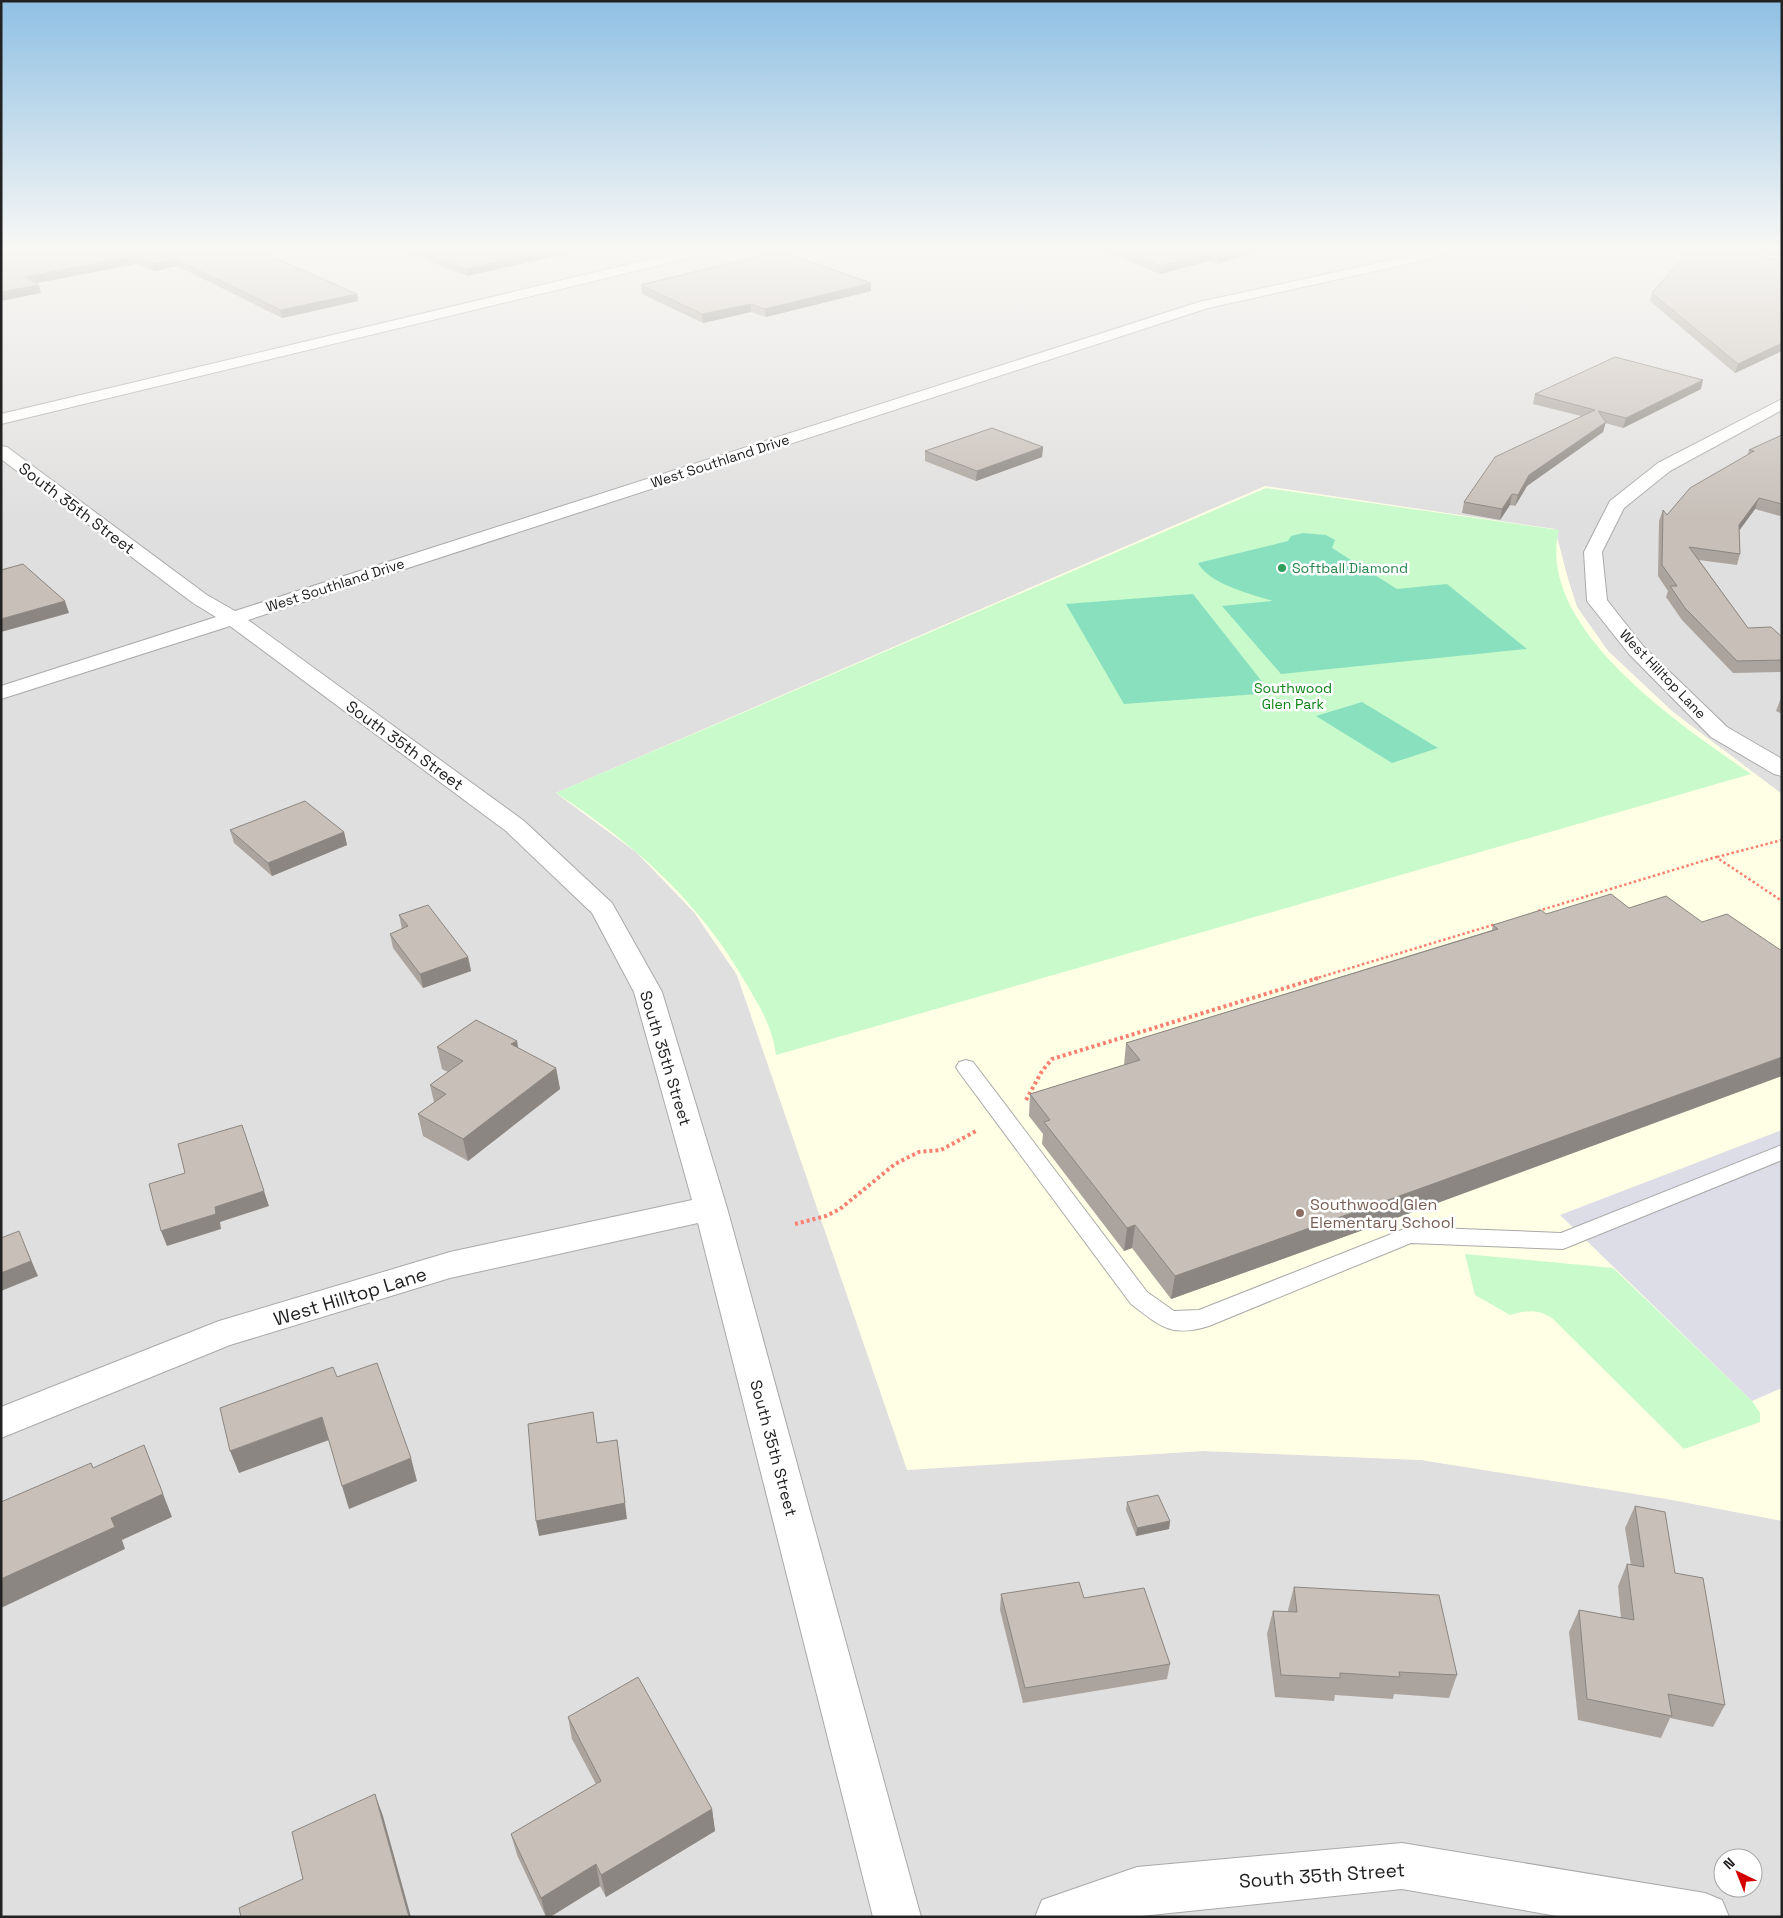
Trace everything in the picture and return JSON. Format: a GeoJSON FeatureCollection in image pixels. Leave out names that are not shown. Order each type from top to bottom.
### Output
{"type":"FeatureCollection","features":[{"type":"Feature","properties":{"kind":"street"},"geometry":{"type":"LineString","coordinates":[[1,419],[337,339]]}},
{"type":"Feature","properties":{"kind":"street","name":"West Southland Drive"},"geometry":{"type":"LineString","coordinates":[[1,693],[1100,339]]}},
{"type":"Feature","properties":{"kind":"street","name":"West Hilltop Lane"},"geometry":{"type":"LineString","coordinates":[[1782,404],[1664,466],[1616,505],[1593,552],[1597,601],[1636,650],[1719,732],[1782,769]]}},
{"type":"Feature","properties":{"kind":"street","name":"South 35th Street"},"geometry":{"type":"LineString","coordinates":[[1,451],[200,599],[233,618],[515,826],[603,909],[648,992],[711,1208],[897,1917]]}},
{"type":"Feature","properties":{"kind":"street","name":"West Hilltop Lane"},"geometry":{"type":"LineString","coordinates":[[1,1423],[219,1335],[450,1265],[711,1208]]}},
{"type":"Feature","properties":{"kind":"street","name":"South 35th Street"},"geometry":{"type":"LineString","coordinates":[[1059,1917],[1137,1891],[1402,1866],[1705,1917]]}},
{"type":"Feature","properties":{"kind":"lane"},"geometry":{"type":"LineString","coordinates":[[966,1067],[1139,1298],[1170,1320],[1201,1319],[1410,1235],[1563,1241],[1782,1152]]}},
{"type":"Feature","properties":{"kind":"path"},"geometry":{"type":"LineString","coordinates":[[1536,912],[1716,857],[1782,840]]}},
{"type":"Feature","properties":{"kind":"path"},"geometry":{"type":"LineString","coordinates":[[1716,857],[1782,900]]}},
{"type":"Feature","properties":{"kind":"path"},"geometry":{"type":"LineString","coordinates":[[1024,1104],[1042,1071],[1052,1059],[1498,924]]}},
{"type":"Feature","properties":{"kind":"path"},"geometry":{"type":"LineString","coordinates":[[795,1224],[826,1216],[840,1209],[895,1164],[919,1152],[941,1150]]}},
{"type":"Feature","properties":{"kind":"shaded area"},"geometry":{"type":"Polygon","coordinates":[[[1,339],[1782,339],[1782,794],[1673,712],[1608,651],[1577,607],[1568,579],[556,793],[636,852],[694,912],[737,975],[908,1469],[1203,1451],[1421,1460],[1667,1499],[1782,1521],[1782,1917],[1,1917],[1,339]]]}},
{"type":"Feature","properties":{"kind":"shaded area","name":"Southwood Glen Elementary School"},"geometry":{"type":"Polygon","coordinates":[[[1265,486],[1555,529],[1577,607],[1608,651],[1673,712],[1782,794],[1782,1521],[1667,1499],[1421,1460],[1203,1451],[907,1470],[737,975],[694,912],[636,852],[556,793],[1265,486]]]}},
{"type":"Feature","properties":{"kind":"shaded area"},"geometry":{"type":"Polygon","coordinates":[[[1782,1130],[1782,1388],[1752,1401],[1560,1215],[1782,1130]]]}},
{"type":"Feature","properties":{"kind":"green space","name":"Southwood Glen Park"},"geometry":{"type":"Polygon","coordinates":[[[1266,488],[1559,530],[1557,567],[1569,603],[1591,638],[1620,671],[1654,702],[1689,730],[1751,774],[776,1055],[769,1026],[761,1010],[729,955],[709,927],[664,877],[639,854],[585,812],[556,793],[1266,488]]]}},
{"type":"Feature","properties":{"kind":"green space"},"geometry":{"type":"Polygon","coordinates":[[[1303,533],[1326,535],[1335,540],[1332,548],[1397,589],[1447,584],[1527,649],[1281,674],[1222,606],[1273,601],[1231,587],[1211,577],[1198,563],[1288,541],[1291,536],[1303,533]]]}},
{"type":"Feature","properties":{"kind":"green space"},"geometry":{"type":"Polygon","coordinates":[[[1193,594],[1271,693],[1124,704],[1066,604],[1193,594]]]}},
{"type":"Feature","properties":{"kind":"green space"},"geometry":{"type":"Polygon","coordinates":[[[1362,702],[1438,748],[1392,763],[1316,716],[1362,702]]]}},
{"type":"Feature","properties":{"kind":"green space"},"geometry":{"type":"Polygon","coordinates":[[[1465,1254],[1613,1268],[1752,1401],[1760,1413],[1760,1422],[1684,1449],[1552,1318],[1532,1311],[1510,1315],[1475,1295],[1465,1254]]]}},
{"type":"Feature","properties":{"kind":"building"},"geometry":{"type":"Polygon","coordinates":[[[1707,339],[1782,339],[1782,343],[1738,364],[1707,339]]]}},
{"type":"Feature","properties":{"kind":"building"},"geometry":{"type":"Polygon","coordinates":[[[1615,357],[1703,380],[1626,418],[1598,411],[1606,422],[1529,475],[1518,495],[1512,494],[1502,509],[1464,502],[1495,457],[1595,410],[1535,394],[1615,357]]]}},
{"type":"Feature","properties":{"kind":"building"},"geometry":{"type":"Polygon","coordinates":[[[992,428],[1043,447],[977,471],[925,451],[992,428]]]}},
{"type":"Feature","properties":{"kind":"building"},"geometry":{"type":"Polygon","coordinates":[[[1782,435],[1782,504],[1759,498],[1739,525],[1740,554],[1689,547],[1748,628],[1771,627],[1782,637],[1782,660],[1737,661],[1685,608],[1670,586],[1677,586],[1662,565],[1663,510],[1667,515],[1690,488],[1754,451],[1749,450],[1782,435]]]}},
{"type":"Feature","properties":{"kind":"building"},"geometry":{"type":"Polygon","coordinates":[[[23,564],[65,601],[1,619],[1,570],[23,564]]]}},
{"type":"Feature","properties":{"kind":"building"},"geometry":{"type":"Polygon","coordinates":[[[305,801],[344,832],[268,863],[230,830],[305,801]]]}},
{"type":"Feature","properties":{"kind":"building"},"geometry":{"type":"Polygon","coordinates":[[[1611,894],[1629,908],[1666,896],[1702,922],[1727,914],[1782,951],[1782,1057],[1175,1276],[1135,1225],[1127,1228],[1044,1122],[1050,1120],[1030,1094],[1140,1060],[1126,1043],[1498,929],[1493,925],[1541,910],[1546,914],[1611,894]]]}},
{"type":"Feature","properties":{"kind":"building"},"geometry":{"type":"Polygon","coordinates":[[[428,905],[468,957],[420,974],[390,934],[408,926],[399,915],[428,905]]]}},
{"type":"Feature","properties":{"kind":"building"},"geometry":{"type":"Polygon","coordinates":[[[476,1020],[517,1041],[511,1044],[556,1068],[463,1139],[418,1114],[446,1094],[430,1085],[463,1061],[437,1047],[476,1020]]]}},
{"type":"Feature","properties":{"kind":"building"},"geometry":{"type":"Polygon","coordinates":[[[242,1125],[264,1191],[215,1207],[216,1214],[161,1231],[149,1184],[185,1173],[178,1144],[242,1125]]]}},
{"type":"Feature","properties":{"kind":"building"},"geometry":{"type":"Polygon","coordinates":[[[19,1231],[31,1261],[1,1273],[1,1238],[19,1231]]]}},
{"type":"Feature","properties":{"kind":"building"},"geometry":{"type":"Polygon","coordinates":[[[377,1363],[411,1458],[342,1486],[322,1417],[230,1451],[220,1408],[333,1367],[337,1377],[377,1363]]]}},
{"type":"Feature","properties":{"kind":"building"},"geometry":{"type":"Polygon","coordinates":[[[593,1412],[597,1443],[617,1440],[625,1503],[536,1521],[528,1424],[593,1412]]]}},
{"type":"Feature","properties":{"kind":"building"},"geometry":{"type":"Polygon","coordinates":[[[144,1445],[163,1494],[111,1518],[115,1527],[1,1579],[1,1502],[91,1463],[93,1468],[144,1445]]]}},
{"type":"Feature","properties":{"kind":"building"},"geometry":{"type":"Polygon","coordinates":[[[1158,1495],[1170,1521],[1137,1528],[1127,1502],[1158,1495]]]}},
{"type":"Feature","properties":{"kind":"building"},"geometry":{"type":"Polygon","coordinates":[[[1635,1506],[1665,1512],[1675,1573],[1703,1578],[1725,1705],[1668,1694],[1672,1716],[1587,1699],[1579,1610],[1634,1620],[1627,1564],[1644,1567],[1635,1506]]]}},
{"type":"Feature","properties":{"kind":"building"},"geometry":{"type":"Polygon","coordinates":[[[1079,1582],[1084,1598],[1144,1588],[1170,1664],[1025,1688],[1001,1594],[1079,1582]]]}},
{"type":"Feature","properties":{"kind":"building"},"geometry":{"type":"Polygon","coordinates":[[[1294,1587],[1439,1595],[1457,1675],[1399,1672],[1400,1677],[1340,1673],[1340,1678],[1281,1675],[1273,1611],[1297,1612],[1294,1587]]]}},
{"type":"Feature","properties":{"kind":"building"},"geometry":{"type":"Polygon","coordinates":[[[638,1677],[712,1809],[601,1875],[596,1864],[541,1898],[511,1834],[601,1781],[568,1717],[638,1677]]]}},
{"type":"Feature","properties":{"kind":"building"},"geometry":{"type":"Polygon","coordinates":[[[375,1794],[409,1917],[241,1917],[239,1908],[303,1879],[292,1832],[375,1794]]]}},
{"type":"Feature","properties":{"kind":"place","name":"Softball Diamond"},"geometry":{"type":"Point","coordinates":[1282,568]}},
{"type":"Feature","properties":{"kind":"place","name":"Southwood Glen Elementary School"},"geometry":{"type":"Point","coordinates":[1300,1213]}}]}
